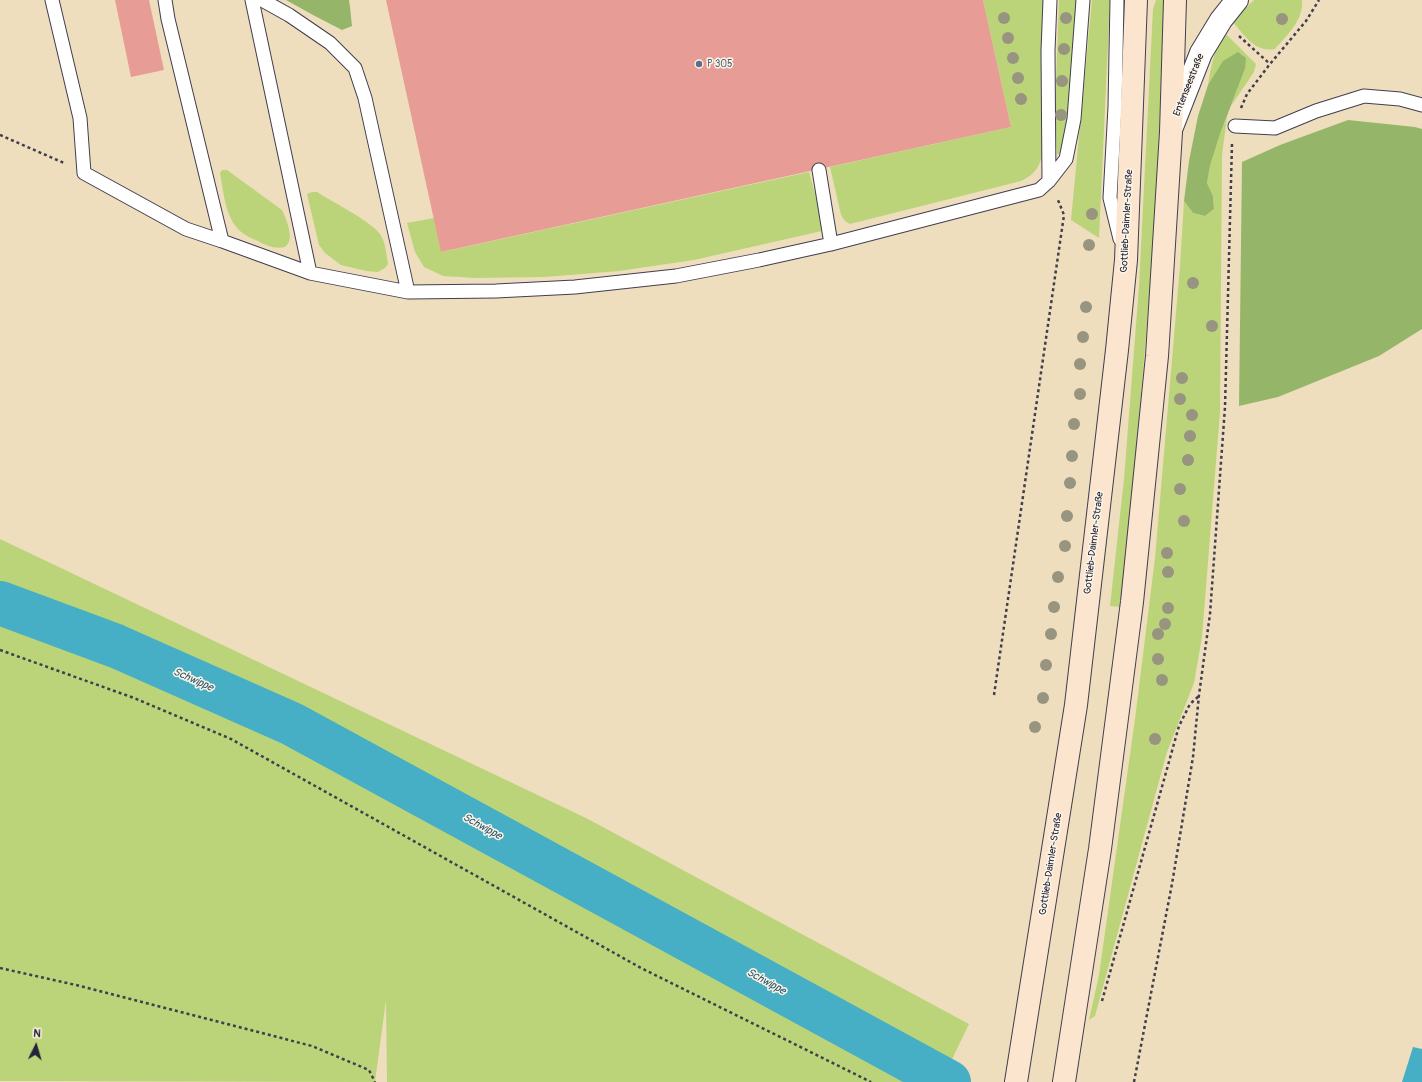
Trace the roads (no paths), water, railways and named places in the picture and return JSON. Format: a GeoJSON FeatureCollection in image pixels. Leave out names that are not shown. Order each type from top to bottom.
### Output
{"type":"FeatureCollection","features":[{"type":"Feature","properties":{"kind":"main road","name":"Gottlieb-Daimler-Straße"},"geometry":{"type":"LineString","coordinates":[[1016,1082],[1076,705],[1117,350],[1126,260],[1136,0]]}},
{"type":"Feature","properties":{"kind":"main road"},"geometry":{"type":"LineString","coordinates":[[1064,1082],[1100,849],[1132,602],[1157,356],[1171,132],[1175,0]]}},
{"type":"Feature","properties":{"kind":"street","name":"Entenseestraße"},"geometry":{"type":"LineString","coordinates":[[1171,132],[1201,53],[1221,20],[1237,0]]}},
{"type":"Feature","properties":{"kind":"lane"},"geometry":{"type":"LineString","coordinates":[[52,0],[80,118],[84,172],[186,229],[310,273],[408,292],[496,291],[591,285],[676,276],[832,244],[1039,190],[1049,181],[1066,159],[1074,119],[1083,0]]}},
{"type":"Feature","properties":{"kind":"lane"},"geometry":{"type":"LineString","coordinates":[[165,0],[222,241]]}},
{"type":"Feature","properties":{"kind":"lane"},"geometry":{"type":"LineString","coordinates":[[252,0],[310,273]]}},
{"type":"Feature","properties":{"kind":"lane"},"geometry":{"type":"LineString","coordinates":[[262,0],[289,15],[330,43],[355,68],[365,98],[408,292]]}},
{"type":"Feature","properties":{"kind":"lane"},"geometry":{"type":"LineString","coordinates":[[1049,181],[1048,51],[1050,0]]}},
{"type":"Feature","properties":{"kind":"lane"},"geometry":{"type":"LineString","coordinates":[[1117,0],[1115,107],[1110,198],[1126,260]]}},
{"type":"Feature","properties":{"kind":"lane"},"geometry":{"type":"LineString","coordinates":[[1235,126],[1275,128],[1316,111],[1364,96],[1400,99],[1422,105]]}},
{"type":"Feature","properties":{"kind":"lane"},"geometry":{"type":"LineString","coordinates":[[819,170],[832,244]]}},
{"type":"Feature","properties":{"kind":"water"},"geometry":{"type":"Polygon","coordinates":[[[1413,1047],[1422,1049],[1422,1082],[1402,1082],[1413,1047]]]}},
{"type":"Feature","properties":{"kind":"waterway","name":"Schwippe"},"geometry":{"type":"LineString","coordinates":[[0,603],[116,646],[292,724],[949,1082]]}},
{"type":"Feature","properties":{"kind":"place","name":"P 305"},"geometry":{"type":"Point","coordinates":[699,64]}}]}
